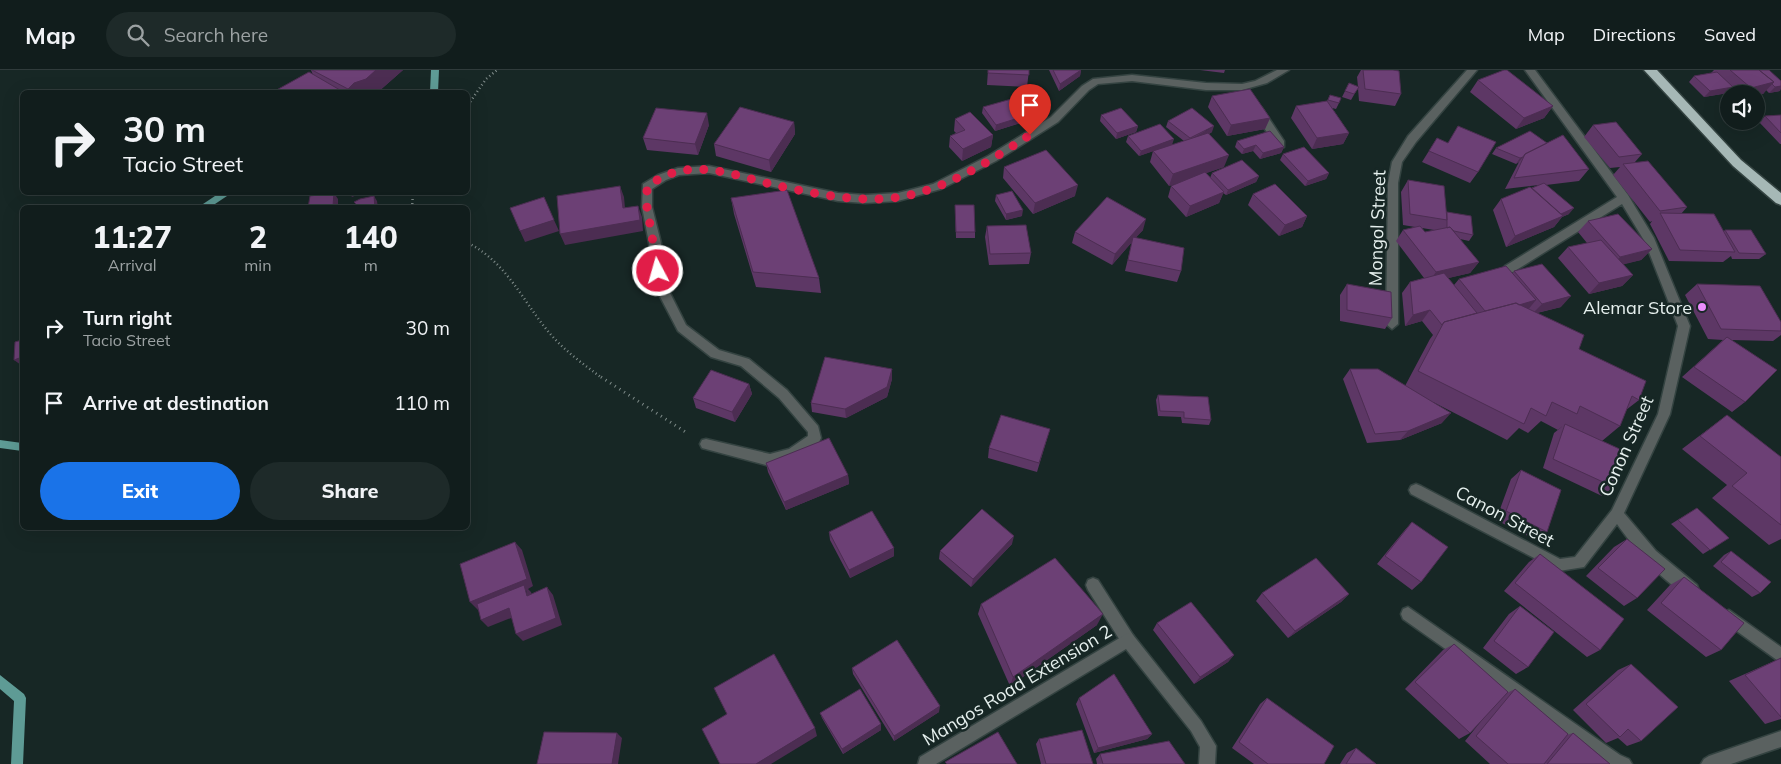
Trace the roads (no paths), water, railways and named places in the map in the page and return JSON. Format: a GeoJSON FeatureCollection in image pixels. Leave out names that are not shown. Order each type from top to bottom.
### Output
{"type":"FeatureCollection","features":[{"type":"Feature","properties":{"kind":"highway"},"geometry":{"type":"LineString","coordinates":[[1650,70],[1737,163],[1781,200]]}},
{"type":"Feature","properties":{"kind":"street"},"geometry":{"type":"LineString","coordinates":[[1249,95],[1284,70]]}},
{"type":"Feature","properties":{"kind":"street","name":"Mongol Street"},"geometry":{"type":"LineString","coordinates":[[1392,324],[1393,183],[1397,162],[1434,111],[1472,70]]}},
{"type":"Feature","properties":{"kind":"street","name":"Conon Street"},"geometry":{"type":"LineString","coordinates":[[1530,70],[1624,198],[1650,241],[1684,326],[1664,414],[1617,514],[1636,541],[1665,571],[1702,598]]}},
{"type":"Feature","properties":{"kind":"street"},"geometry":{"type":"LineString","coordinates":[[706,444],[770,460],[793,453],[815,438],[814,430],[782,394],[745,362],[714,354],[682,328],[660,285],[655,243],[647,207],[647,187],[659,178],[678,171],[696,169],[725,171],[772,184],[844,198],[879,199],[910,194],[938,186],[967,172],[1059,117],[1094,82],[1113,75],[1165,78],[1226,87],[1249,95],[1280,144]]}},
{"type":"Feature","properties":{"kind":"street"},"geometry":{"type":"LineString","coordinates":[[1508,269],[1624,198]]}},
{"type":"Feature","properties":{"kind":"street","name":"Canon Street"},"geometry":{"type":"LineString","coordinates":[[1416,490],[1559,565],[1580,563],[1617,514]]}},
{"type":"Feature","properties":{"kind":"street"},"geometry":{"type":"LineString","coordinates":[[1093,585],[1128,640]]}},
{"type":"Feature","properties":{"kind":"street"},"geometry":{"type":"LineString","coordinates":[[1718,608],[1781,656]]}},
{"type":"Feature","properties":{"kind":"street"},"geometry":{"type":"LineString","coordinates":[[1408,614],[1615,760],[1624,764]]}},
{"type":"Feature","properties":{"kind":"street","name":"Mangos Road Extension 2"},"geometry":{"type":"LineString","coordinates":[[925,762],[1128,640],[1196,726],[1208,746],[1207,764]]}},
{"type":"Feature","properties":{"kind":"street"},"geometry":{"type":"LineString","coordinates":[[1709,764],[1781,739]]}},
{"type":"Feature","properties":{"kind":"waterway"},"geometry":{"type":"LineString","coordinates":[[434,90],[435,70]]}},
{"type":"Feature","properties":{"kind":"waterway"},"geometry":{"type":"LineString","coordinates":[[206,205],[224,195]]}},
{"type":"Feature","properties":{"kind":"waterway"},"geometry":{"type":"LineString","coordinates":[[0,444],[20,447]]}},
{"type":"Feature","properties":{"kind":"waterway"},"geometry":{"type":"LineString","coordinates":[[0,681],[20,698],[17,764]]}},
{"type":"Feature","properties":{"kind":"place","name":"Alemar Store"},"geometry":{"type":"Point","coordinates":[1702,307]}}]}
